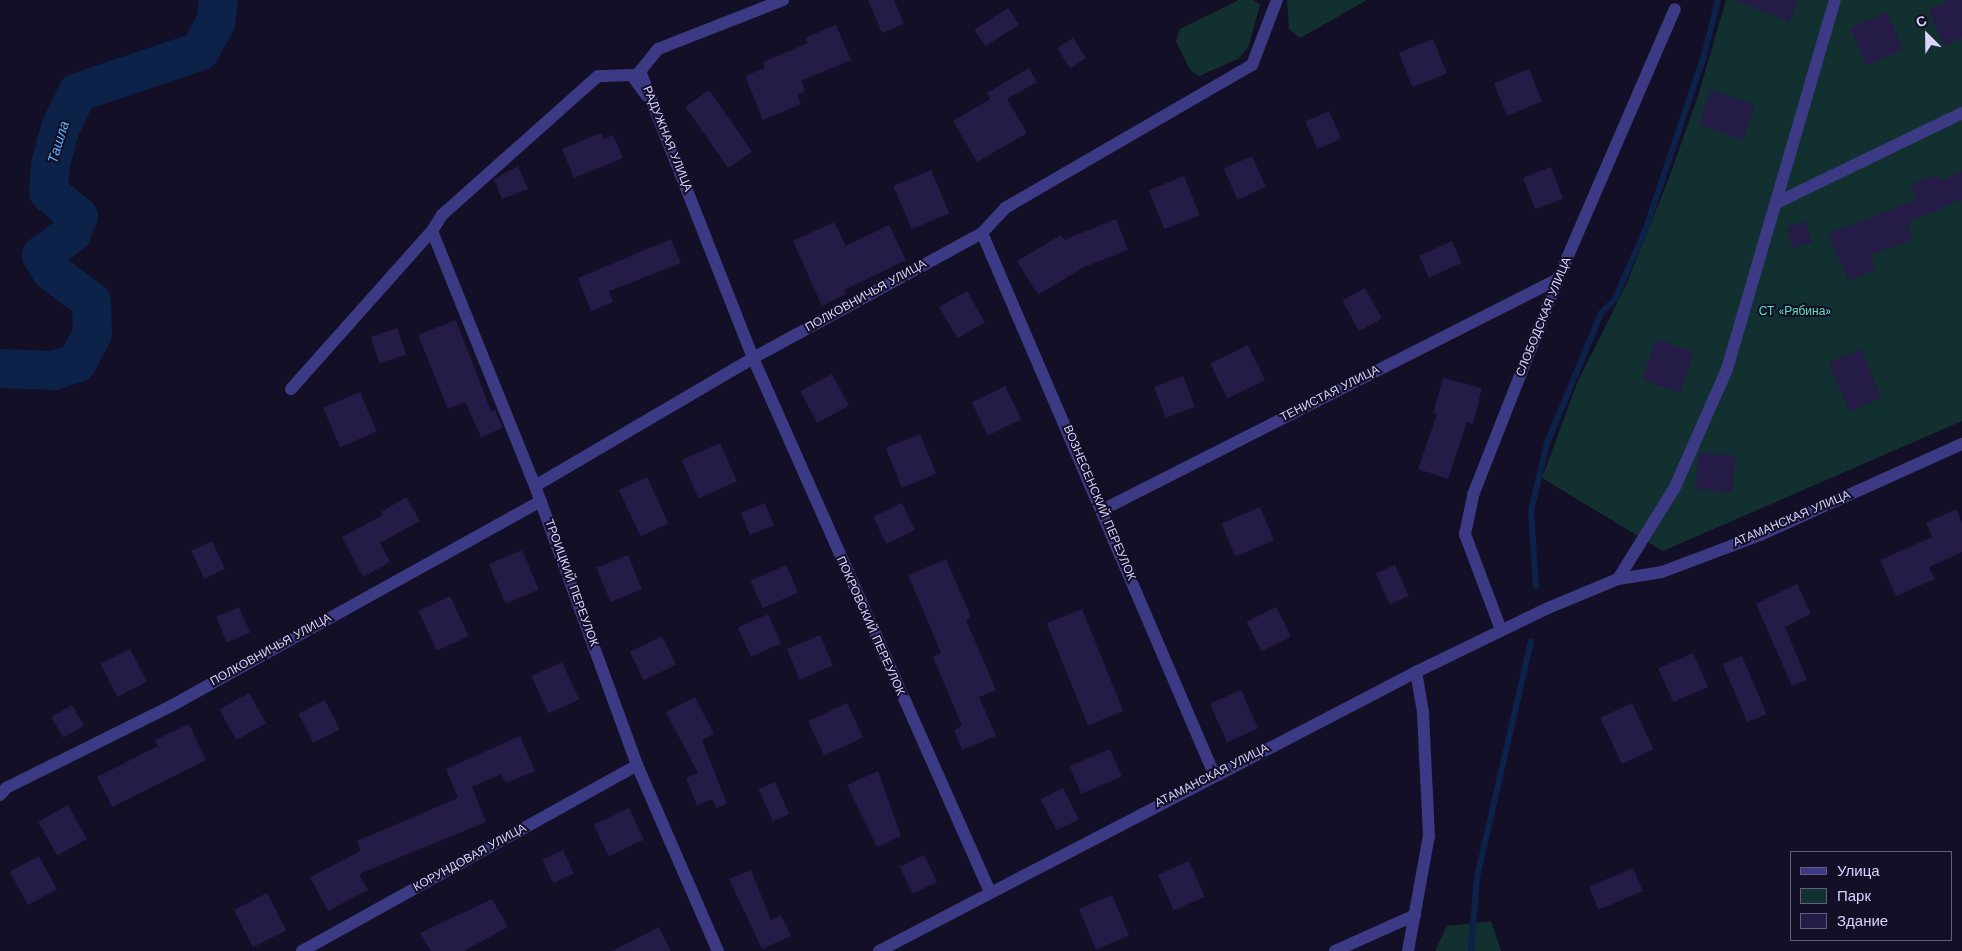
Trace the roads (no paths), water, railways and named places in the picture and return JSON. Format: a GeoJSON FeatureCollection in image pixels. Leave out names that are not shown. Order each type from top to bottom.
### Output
{"type":"FeatureCollection","features":[{"type":"Feature","properties":{"kind":"street","name":"РАДУЖНАЯ УЛИЦА"},"geometry":{"type":"LineString","coordinates":[[753,358],[647,96],[640,71],[658,50],[783,0]]}},
{"type":"Feature","properties":{"kind":"street","name":"ПОЛКОВНИЧЬЯ УЛИЦА"},"geometry":{"type":"LineString","coordinates":[[535,486],[753,358],[982,232],[1005,208],[1252,65],[1277,0]]}},
{"type":"Feature","properties":{"kind":"street"},"geometry":{"type":"LineString","coordinates":[[1618,579],[1675,487],[1727,369],[1835,0]]}},
{"type":"Feature","properties":{"kind":"street","name":"СЛОБОДСКАЯ УЛИЦА"},"geometry":{"type":"LineString","coordinates":[[1502,630],[1466,534],[1473,495],[1558,279],[1675,9]]}},
{"type":"Feature","properties":{"kind":"street"},"geometry":{"type":"LineString","coordinates":[[291,389],[432,231],[442,215],[598,76],[631,75],[647,96]]}},
{"type":"Feature","properties":{"kind":"street"},"geometry":{"type":"LineString","coordinates":[[1776,203],[1962,113]]}},
{"type":"Feature","properties":{"kind":"street","name":"ТРОИЦКИЙ ПЕРЕУЛОК"},"geometry":{"type":"LineString","coordinates":[[432,231],[541,501],[638,765],[718,951]]}},
{"type":"Feature","properties":{"kind":"street","name":"ВОЗНЕСЕНСКИЙ ПЕРЕУЛОК"},"geometry":{"type":"LineString","coordinates":[[982,232],[1214,774]]}},
{"type":"Feature","properties":{"kind":"street","name":"ТЕНИСТАЯ УЛИЦА"},"geometry":{"type":"LineString","coordinates":[[1102,510],[1558,279]]}},
{"type":"Feature","properties":{"kind":"street","name":"ПОКРОВСКИЙ ПЕРЕУЛОК"},"geometry":{"type":"LineString","coordinates":[[753,358],[990,892]]}},
{"type":"Feature","properties":{"kind":"street","name":"АТАМАНСКАЯ УЛИЦА"},"geometry":{"type":"LineString","coordinates":[[879,951],[1214,774],[1548,608],[1618,579],[1662,572],[1751,538],[1962,444]]}},
{"type":"Feature","properties":{"kind":"street","name":"ПОЛКОВНИЧЬЯ УЛИЦА"},"geometry":{"type":"LineString","coordinates":[[0,795],[6,788],[171,706],[541,501]]}},
{"type":"Feature","properties":{"kind":"street"},"geometry":{"type":"LineString","coordinates":[[1408,951],[1429,836],[1423,712],[1416,672]]}},
{"type":"Feature","properties":{"kind":"street","name":"КОРУНДОВАЯ УЛИЦА"},"geometry":{"type":"LineString","coordinates":[[302,951],[638,765]]}},
{"type":"Feature","properties":{"kind":"street"},"geometry":{"type":"LineString","coordinates":[[1335,951],[1415,915]]}},
{"type":"Feature","properties":{"kind":"waterway","name":"Ташла"},"geometry":{"type":"LineString","coordinates":[[0,368],[53,370],[77,362],[92,333],[91,301],[51,271],[41,255],[71,233],[78,216],[48,192],[50,164],[60,127],[77,92],[199,51],[215,22],[218,0]]}},
{"type":"Feature","properties":{"kind":"waterway"},"geometry":{"type":"LineString","coordinates":[[1536,586],[1531,511],[1547,443],[1601,313],[1615,299],[1646,228],[1703,59],[1718,0]]}},
{"type":"Feature","properties":{"kind":"waterway"},"geometry":{"type":"LineString","coordinates":[[1471,951],[1477,877],[1531,641]]}},
{"type":"Feature","properties":{"kind":"park label","name":"СТ «Рябина»"},"geometry":{"type":"Point","coordinates":[1795,312]}}]}
